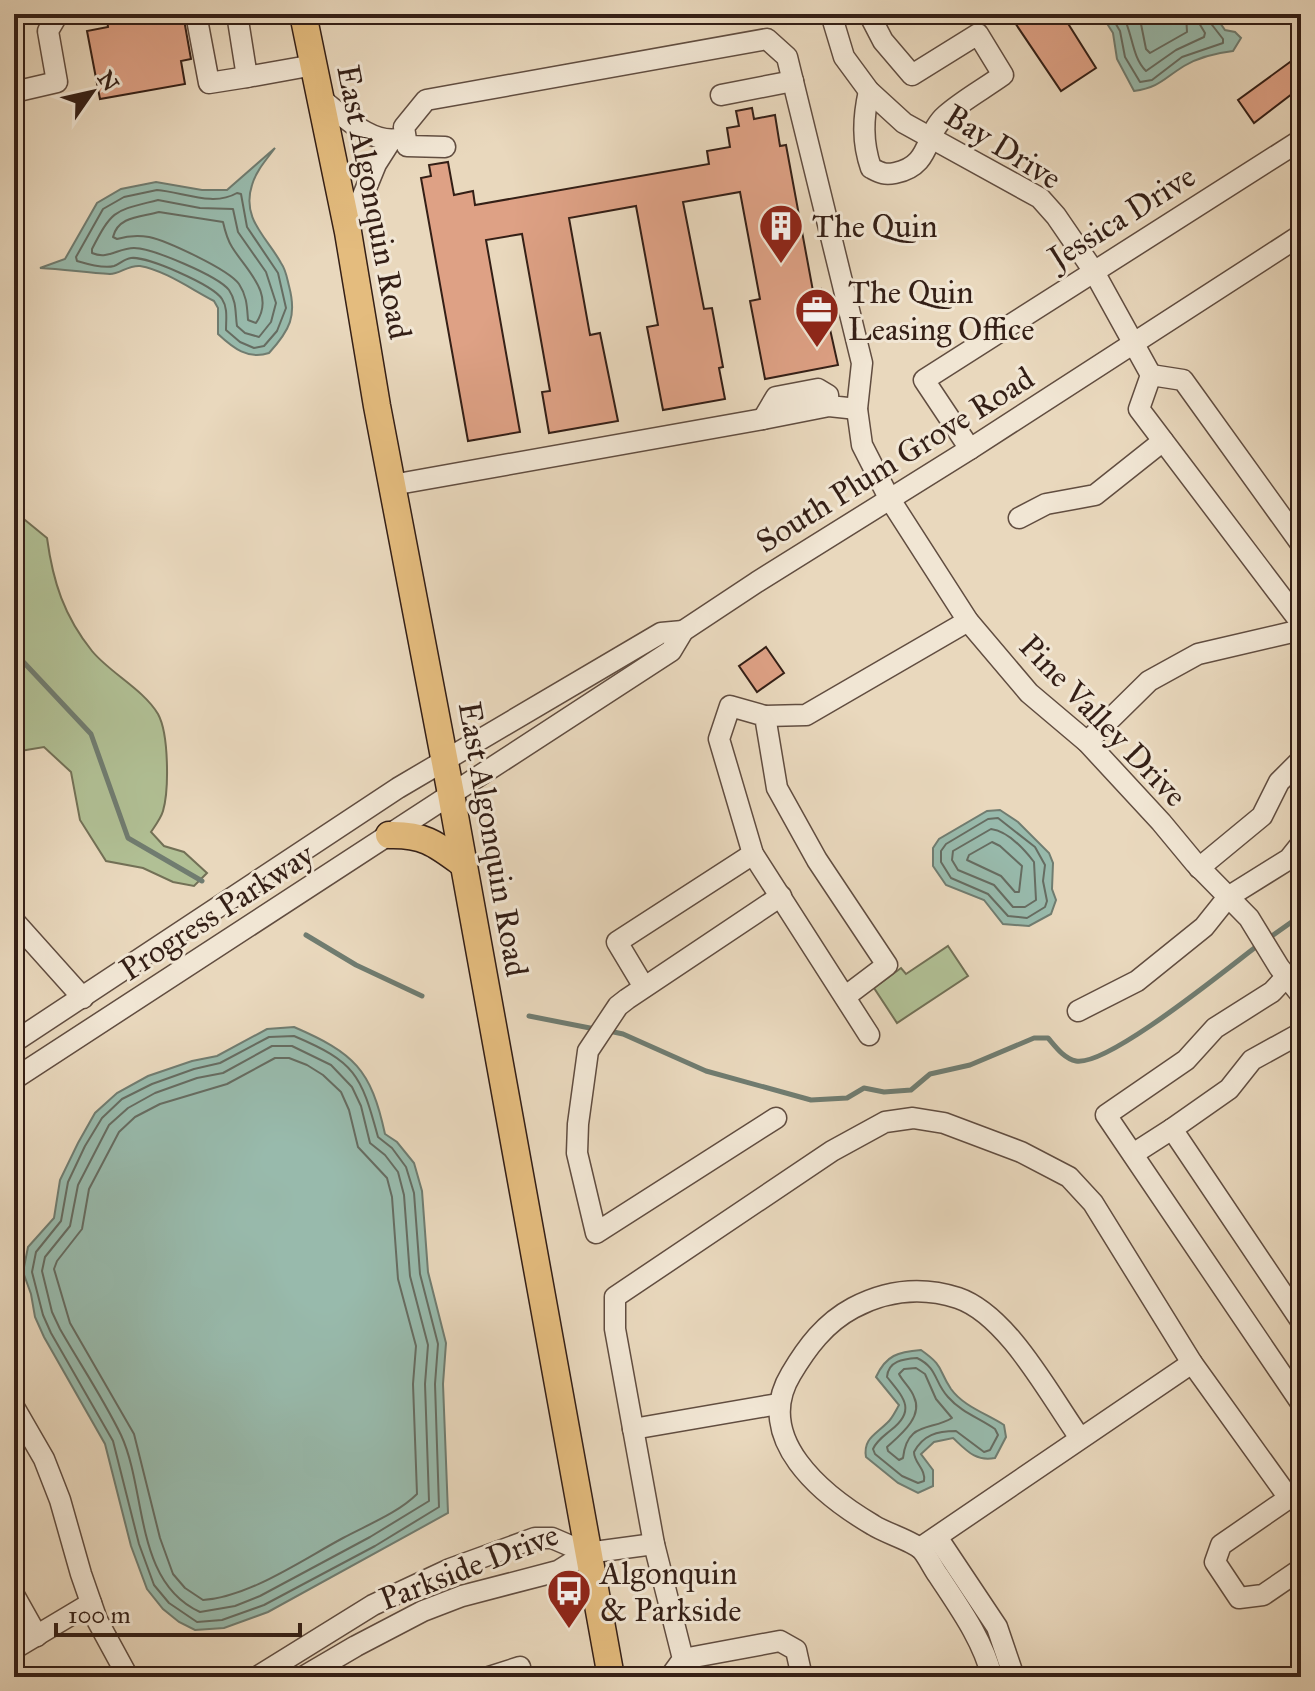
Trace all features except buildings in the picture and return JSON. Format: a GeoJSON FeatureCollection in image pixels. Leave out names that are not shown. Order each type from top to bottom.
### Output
{"type":"FeatureCollection","features":[{"type":"Feature","properties":{"kind":"main road","name":"East Algonquin Road"},"geometry":{"type":"LineString","coordinates":[[303,14],[348,232],[611,1677]]}},
{"type":"Feature","properties":{"kind":"main road"},"geometry":{"type":"LineString","coordinates":[[389,835],[431,840],[463,864]]}},
{"type":"Feature","properties":{"kind":"street"},"geometry":{"type":"LineString","coordinates":[[14,92],[57,82],[48,31],[58,14]]}},
{"type":"Feature","properties":{"kind":"street"},"geometry":{"type":"LineString","coordinates":[[196,14],[209,83],[314,65]]}},
{"type":"Feature","properties":{"kind":"street"},"geometry":{"type":"LineString","coordinates":[[237,14],[247,77]]}},
{"type":"Feature","properties":{"kind":"street","name":"Bay Drive"},"geometry":{"type":"LineString","coordinates":[[831,14],[844,57],[869,91],[904,123],[1040,198],[1056,216],[1093,270],[1151,375]]}},
{"type":"Feature","properties":{"kind":"street"},"geometry":{"type":"LineString","coordinates":[[869,14],[883,41],[912,75],[978,34],[1003,75],[946,114],[938,123],[920,161],[904,171],[884,175],[871,168],[866,152],[863,117],[869,91]]}},
{"type":"Feature","properties":{"kind":"street","name":"Pine Valley Drive"},"geometry":{"type":"LineString","coordinates":[[397,140],[426,100],[767,39],[787,57],[862,363],[857,409],[862,445],[889,498],[968,621],[1029,693],[1087,742],[1199,868],[1249,918],[1301,995]]}},
{"type":"Feature","properties":{"kind":"street"},"geometry":{"type":"LineString","coordinates":[[721,95],[793,81]]}},
{"type":"Feature","properties":{"kind":"street"},"geometry":{"type":"LineString","coordinates":[[320,98],[362,130],[407,146],[445,147]]}},
{"type":"Feature","properties":{"kind":"street"},"geometry":{"type":"LineString","coordinates":[[348,232],[376,164],[397,140]]}},
{"type":"Feature","properties":{"kind":"street","name":"Jessica Drive"},"geometry":{"type":"LineString","coordinates":[[970,449],[924,380],[1301,140]]}},
{"type":"Feature","properties":{"kind":"street","name":"South Plum Grove Road"},"geometry":{"type":"LineString","coordinates":[[451,794],[671,651],[683,631],[1301,235]]}},
{"type":"Feature","properties":{"kind":"street"},"geometry":{"type":"LineString","coordinates":[[1301,544],[1183,380],[1151,375],[1139,409],[1301,623]]}},
{"type":"Feature","properties":{"kind":"street"},"geometry":{"type":"LineString","coordinates":[[392,485],[829,406],[857,409]]}},
{"type":"Feature","properties":{"kind":"street"},"geometry":{"type":"LineString","coordinates":[[1019,518],[1046,504],[1095,495],[1163,441]]}},
{"type":"Feature","properties":{"kind":"street"},"geometry":{"type":"LineString","coordinates":[[869,1035],[753,854],[719,739],[730,706],[765,716],[806,715],[968,621]]}},
{"type":"Feature","properties":{"kind":"street"},"geometry":{"type":"LineString","coordinates":[[1087,742],[1149,681],[1198,654],[1301,630]]}},
{"type":"Feature","properties":{"kind":"street","name":"South Plum Grove Road"},"geometry":{"type":"LineString","coordinates":[[445,760],[661,633],[683,631]]}},
{"type":"Feature","properties":{"kind":"street"},"geometry":{"type":"LineString","coordinates":[[765,716],[777,788],[817,860],[887,965],[846,996]]}},
{"type":"Feature","properties":{"kind":"street","name":"Progress Parkway"},"geometry":{"type":"LineString","coordinates":[[14,1042],[445,760]]}},
{"type":"Feature","properties":{"kind":"street"},"geometry":{"type":"LineString","coordinates":[[1199,868],[1262,816],[1279,782],[1301,760]]}},
{"type":"Feature","properties":{"kind":"street","name":"Progress Parkway"},"geometry":{"type":"LineString","coordinates":[[14,1079],[451,794]]}},
{"type":"Feature","properties":{"kind":"street"},"geometry":{"type":"LineString","coordinates":[[1078,1011],[1137,981],[1204,927],[1228,897],[1289,859],[1301,844]]}},
{"type":"Feature","properties":{"kind":"street"},"geometry":{"type":"LineString","coordinates":[[644,987],[617,942],[753,854]]}},
{"type":"Feature","properties":{"kind":"street"},"geometry":{"type":"LineString","coordinates":[[776,1118],[596,1233],[577,1153],[588,1051],[618,1006],[781,896]]}},
{"type":"Feature","properties":{"kind":"street"},"geometry":{"type":"LineString","coordinates":[[14,921],[83,998]]}},
{"type":"Feature","properties":{"kind":"street"},"geometry":{"type":"LineString","coordinates":[[1283,972],[1272,992],[1215,1028],[1186,1060],[1106,1115],[1301,1403]]}},
{"type":"Feature","properties":{"kind":"street"},"geometry":{"type":"LineString","coordinates":[[1133,1154],[1229,1089],[1252,1060],[1301,1033]]}},
{"type":"Feature","properties":{"kind":"street"},"geometry":{"type":"LineString","coordinates":[[683,1659],[654,1544],[615,1329],[615,1297],[832,1151],[885,1122],[913,1118],[944,1123],[1021,1152],[1069,1177],[1093,1203],[1192,1363],[1295,1501],[1221,1545],[1215,1562],[1239,1598],[1263,1595],[1301,1569]]}},
{"type":"Feature","properties":{"kind":"street"},"geometry":{"type":"LineString","coordinates":[[1172,1129],[1301,1321]]}},
{"type":"Feature","properties":{"kind":"street"},"geometry":{"type":"LineString","coordinates":[[1014,1677],[997,1627],[929,1542],[873,1525],[845,1508],[811,1478],[789,1447],[780,1424],[778,1404],[783,1387],[807,1348],[844,1313],[874,1297],[920,1290],[957,1298],[992,1318],[1007,1334],[1080,1438]]}},
{"type":"Feature","properties":{"kind":"street"},"geometry":{"type":"LineString","coordinates":[[929,1542],[1192,1363]]}},
{"type":"Feature","properties":{"kind":"street"},"geometry":{"type":"LineString","coordinates":[[633,1429],[778,1404]]}},
{"type":"Feature","properties":{"kind":"street"},"geometry":{"type":"LineString","coordinates":[[14,1407],[44,1459],[60,1500],[91,1603],[128,1677]]}},
{"type":"Feature","properties":{"kind":"street","name":"Parkside Drive"},"geometry":{"type":"LineString","coordinates":[[257,1677],[373,1605],[450,1569],[535,1538],[552,1538],[587,1553]]}},
{"type":"Feature","properties":{"kind":"street"},"geometry":{"type":"LineString","coordinates":[[929,1542],[978,1639],[992,1677]]}},
{"type":"Feature","properties":{"kind":"street"},"geometry":{"type":"LineString","coordinates":[[587,1553],[654,1544]]}},
{"type":"Feature","properties":{"kind":"street","name":"Parkside Drive"},"geometry":{"type":"LineString","coordinates":[[303,1677],[423,1611],[462,1596],[558,1571],[587,1553]]}},
{"type":"Feature","properties":{"kind":"street"},"geometry":{"type":"LineString","coordinates":[[14,1595],[37,1636]]}},
{"type":"Feature","properties":{"kind":"street"},"geometry":{"type":"LineString","coordinates":[[14,1649],[91,1603]]}},
{"type":"Feature","properties":{"kind":"street"},"geometry":{"type":"LineString","coordinates":[[670,1677],[683,1659],[780,1641],[796,1650],[802,1677]]}},
{"type":"Feature","properties":{"kind":"street"},"geometry":{"type":"LineString","coordinates":[[489,1677],[520,1667]]}},
{"type":"Feature","properties":{"kind":"shaded area"},"geometry":{"type":"Polygon","coordinates":[[[14,511],[47,538],[61,598],[82,638],[99,659],[144,697],[158,714],[166,748],[166,790],[162,814],[151,832],[164,846],[184,852],[207,873],[194,886],[173,882],[143,868],[106,861],[80,820],[71,772],[44,747],[14,752],[14,511]]]}},
{"type":"Feature","properties":{"kind":"shaded area"},"geometry":{"type":"Polygon","coordinates":[[[948,946],[968,976],[897,1023],[874,988],[901,968],[906,974],[948,946]]]}},
{"type":"Feature","properties":{"kind":"water"},"geometry":{"type":"Polygon","coordinates":[[[1101,14],[1214,14],[1225,30],[1235,32],[1241,38],[1233,51],[1196,60],[1156,85],[1134,91],[1117,59],[1113,33],[1101,14]]]}},
{"type":"Feature","properties":{"kind":"water"},"geometry":{"type":"Polygon","coordinates":[[[275,148],[256,175],[250,197],[253,218],[284,268],[291,297],[292,314],[287,330],[269,353],[248,354],[229,344],[218,334],[218,308],[214,301],[158,271],[140,266],[110,274],[40,268],[65,259],[97,203],[121,189],[156,182],[202,190],[227,190],[275,148]]]}},
{"type":"Feature","properties":{"kind":"water"},"geometry":{"type":"Polygon","coordinates":[[[1000,810],[1018,822],[1049,853],[1053,863],[1052,889],[1056,900],[1051,914],[1029,926],[1003,924],[984,900],[946,885],[933,866],[933,848],[939,839],[987,811],[1000,810]]]}},
{"type":"Feature","properties":{"kind":"water"},"geometry":{"type":"Polygon","coordinates":[[[294,1027],[332,1046],[357,1066],[373,1094],[385,1134],[397,1142],[414,1163],[422,1191],[428,1272],[446,1343],[443,1384],[448,1513],[268,1612],[224,1628],[195,1630],[163,1609],[147,1589],[131,1546],[105,1444],[44,1337],[35,1317],[23,1272],[28,1247],[54,1218],[60,1180],[78,1143],[95,1113],[117,1093],[148,1076],[217,1056],[267,1029],[294,1027]]]}},
{"type":"Feature","properties":{"kind":"water"},"geometry":{"type":"Polygon","coordinates":[[[921,1350],[937,1364],[956,1395],[1004,1425],[1006,1437],[995,1458],[988,1459],[972,1454],[953,1438],[934,1442],[921,1454],[933,1470],[933,1486],[918,1493],[898,1483],[866,1457],[866,1446],[899,1405],[876,1377],[880,1370],[894,1356],[921,1350]]]}},
{"type":"Feature","properties":{"kind":"waterway"},"geometry":{"type":"LineString","coordinates":[[14,652],[91,734],[128,838],[202,881]]}},
{"type":"Feature","properties":{"kind":"waterway"},"geometry":{"type":"LineString","coordinates":[[1269,938],[1293,921],[1301,911]]}},
{"type":"Feature","properties":{"kind":"waterway"},"geometry":{"type":"LineString","coordinates":[[306,935],[356,965],[422,996]]}},
{"type":"Feature","properties":{"kind":"waterway"},"geometry":{"type":"LineString","coordinates":[[609,1031],[623,1034],[706,1071],[811,1100],[847,1098],[864,1088],[884,1092],[911,1090],[930,1074],[970,1065],[1034,1038],[1048,1038],[1072,1060],[1092,1059],[1140,1032],[1261,943]]}},
{"type":"Feature","properties":{"kind":"waterway"},"geometry":{"type":"LineString","coordinates":[[529,1016],[595,1029]]}},
{"type":"Feature","properties":{"kind":"place","name":"The Quin"},"geometry":{"type":"Point","coordinates":[781,265]}},
{"type":"Feature","properties":{"kind":"place","name":"The Quin Leasing Office"},"geometry":{"type":"Point","coordinates":[817,349]}},
{"type":"Feature","properties":{"kind":"place","name":"Algonquin & Parkside"},"geometry":{"type":"Point","coordinates":[569,1630]}}]}
